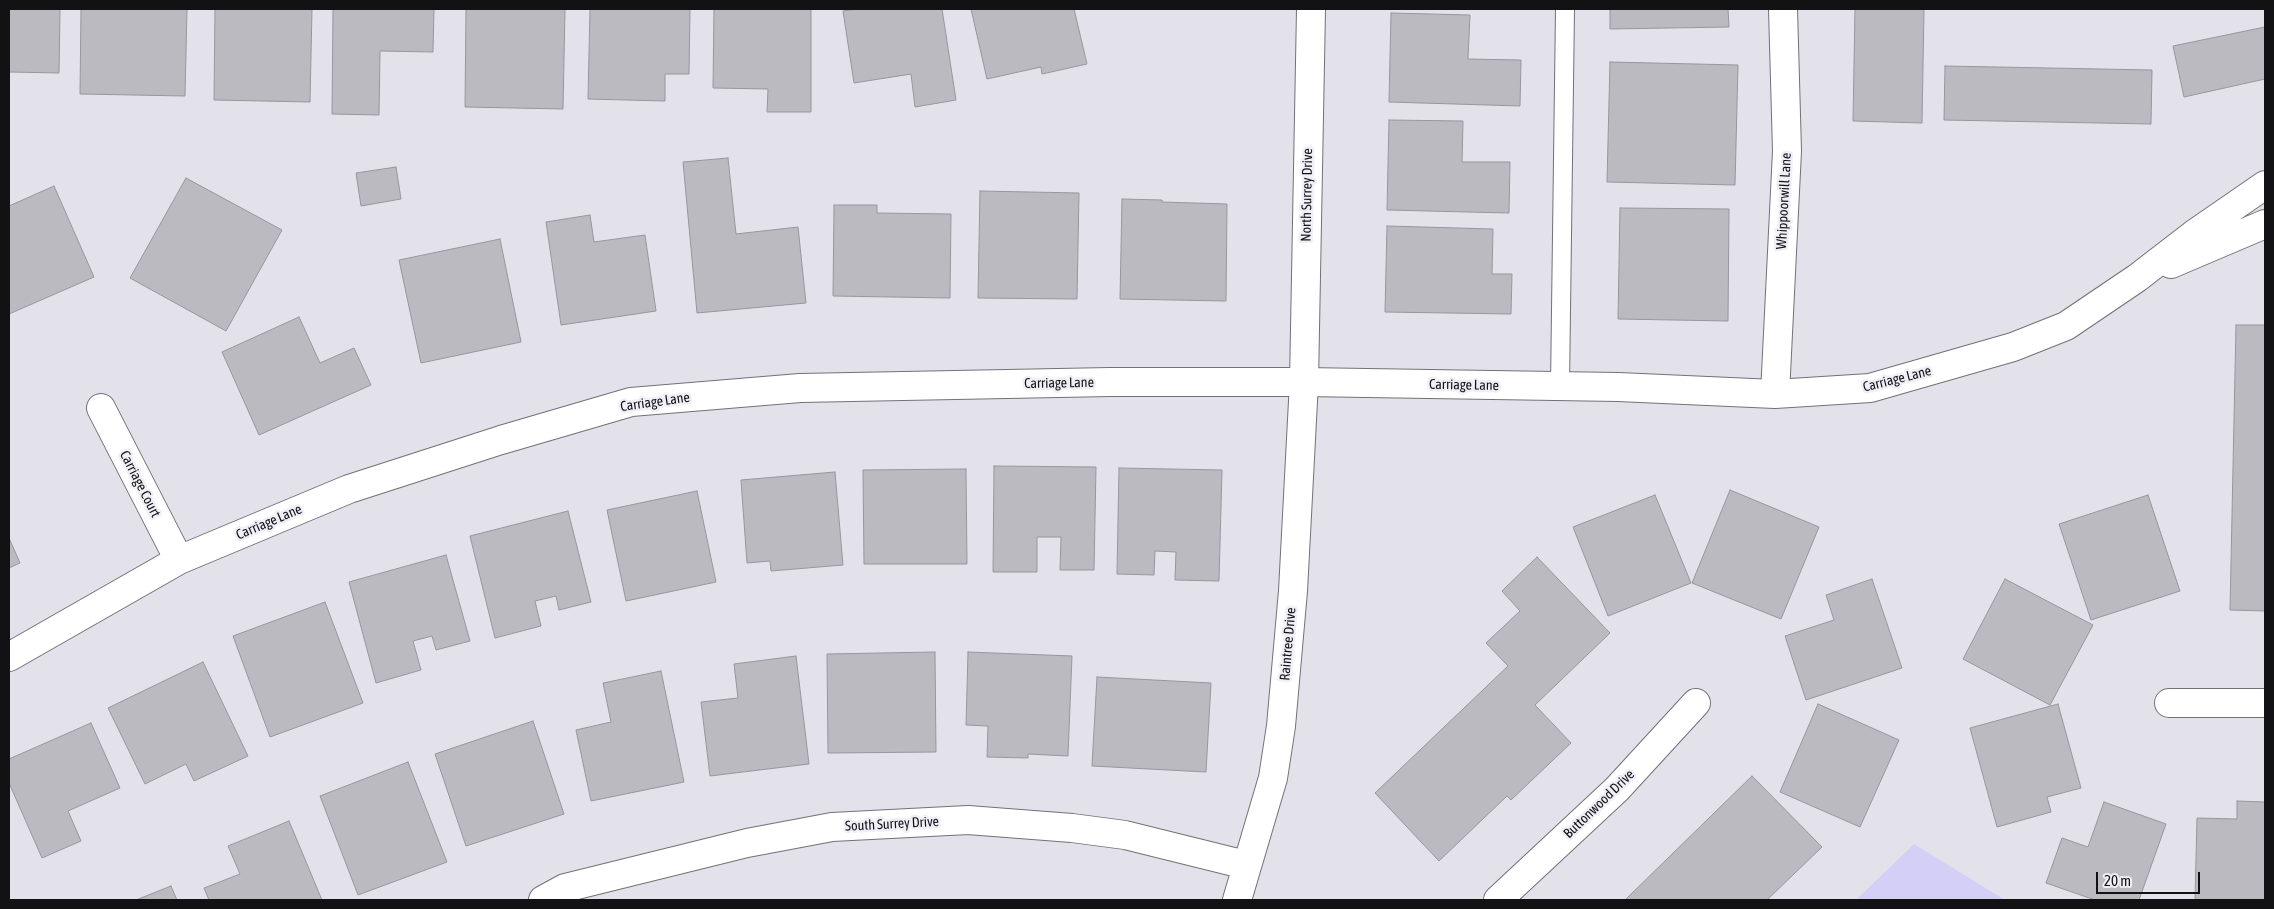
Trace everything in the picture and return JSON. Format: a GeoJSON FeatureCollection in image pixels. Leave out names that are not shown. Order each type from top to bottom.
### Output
{"type":"FeatureCollection","features":[{"type":"Feature","properties":{"kind":"street","name":"North Surrey Drive"},"geometry":{"type":"LineString","coordinates":[[1304,382],[1311,9]]}},
{"type":"Feature","properties":{"kind":"street","name":"Whippoorwill Lane"},"geometry":{"type":"LineString","coordinates":[[1775,394],[1787,151],[1783,9]]}},
{"type":"Feature","properties":{"kind":"street","name":"Carriage Lane"},"geometry":{"type":"LineString","coordinates":[[9,657],[179,560],[349,489],[501,440],[631,402],[800,388],[1110,382],[1304,382],[1560,386],[1775,394],[1870,388],[2013,347],[2066,326],[2137,278],[2194,234],[2265,185]]}},
{"type":"Feature","properties":{"kind":"street","name":"Carriage Lane"},"geometry":{"type":"LineString","coordinates":[[2137,278],[2265,224]]}},
{"type":"Feature","properties":{"kind":"street","name":"Raintree Drive"},"geometry":{"type":"LineString","coordinates":[[1237,900],[1272,778],[1281,726],[1293,591],[1304,382]]}},
{"type":"Feature","properties":{"kind":"street","name":"Carriage Court"},"geometry":{"type":"LineString","coordinates":[[100,408],[179,560]]}},
{"type":"Feature","properties":{"kind":"street","name":"Buttonwood Drive"},"geometry":{"type":"LineString","coordinates":[[1498,900],[1617,789],[1696,703]]}},
{"type":"Feature","properties":{"kind":"street"},"geometry":{"type":"LineString","coordinates":[[2169,703],[2265,703]]}},
{"type":"Feature","properties":{"kind":"street","name":"South Surrey Drive"},"geometry":{"type":"LineString","coordinates":[[543,900],[565,888],[747,843],[832,827],[968,820],[1072,828],[1125,836],[1246,865]]}},
{"type":"Feature","properties":{"kind":"lane"},"geometry":{"type":"LineString","coordinates":[[1560,386],[1565,9]]}},
{"type":"Feature","properties":{"kind":"shaded area"},"geometry":{"type":"Polygon","coordinates":[[[1914,844],[2005,900],[1856,900],[1914,844]]]}},
{"type":"Feature","properties":{"kind":"building"},"geometry":{"type":"Polygon","coordinates":[[[9,9],[60,9],[59,73],[9,72],[9,9]]]}},
{"type":"Feature","properties":{"kind":"building"},"geometry":{"type":"Polygon","coordinates":[[[81,9],[187,9],[185,96],[80,94],[81,9]]]}},
{"type":"Feature","properties":{"kind":"building"},"geometry":{"type":"Polygon","coordinates":[[[215,9],[312,9],[310,102],[214,100],[215,9]]]}},
{"type":"Feature","properties":{"kind":"building"},"geometry":{"type":"Polygon","coordinates":[[[333,9],[434,9],[433,52],[380,51],[379,115],[332,114],[333,9]]]}},
{"type":"Feature","properties":{"kind":"building"},"geometry":{"type":"Polygon","coordinates":[[[466,9],[565,9],[563,109],[465,107],[466,9]]]}},
{"type":"Feature","properties":{"kind":"building"},"geometry":{"type":"Polygon","coordinates":[[[590,9],[690,9],[689,74],[665,74],[665,101],[588,99],[590,9]]]}},
{"type":"Feature","properties":{"kind":"building"},"geometry":{"type":"Polygon","coordinates":[[[714,9],[811,9],[811,112],[767,112],[768,89],[713,88],[714,9]]]}},
{"type":"Feature","properties":{"kind":"building"},"geometry":{"type":"Polygon","coordinates":[[[858,9],[942,9],[956,100],[915,107],[911,74],[854,83],[843,11],[858,9]]]}},
{"type":"Feature","properties":{"kind":"building"},"geometry":{"type":"Polygon","coordinates":[[[971,9],[1074,9],[1087,64],[1042,74],[1041,67],[987,79],[971,9]]]}},
{"type":"Feature","properties":{"kind":"building"},"geometry":{"type":"Polygon","coordinates":[[[1610,9],[1728,9],[1729,27],[1610,29],[1610,9]]]}},
{"type":"Feature","properties":{"kind":"building"},"geometry":{"type":"Polygon","coordinates":[[[1855,9],[1924,9],[1922,123],[1853,121],[1855,9]]]}},
{"type":"Feature","properties":{"kind":"building"},"geometry":{"type":"Polygon","coordinates":[[[1391,13],[1470,15],[1468,59],[1521,60],[1520,106],[1389,102],[1391,13]]]}},
{"type":"Feature","properties":{"kind":"building"},"geometry":{"type":"Polygon","coordinates":[[[2265,27],[2265,79],[2184,97],[2173,46],[2265,27]]]}},
{"type":"Feature","properties":{"kind":"building"},"geometry":{"type":"Polygon","coordinates":[[[1610,62],[1738,65],[1735,185],[1607,182],[1610,62]]]}},
{"type":"Feature","properties":{"kind":"building"},"geometry":{"type":"Polygon","coordinates":[[[1945,66],[2152,70],[2151,124],[1944,120],[1945,66]]]}},
{"type":"Feature","properties":{"kind":"building"},"geometry":{"type":"Polygon","coordinates":[[[1389,120],[1463,121],[1462,162],[1510,162],[1509,213],[1387,210],[1389,120]]]}},
{"type":"Feature","properties":{"kind":"building"},"geometry":{"type":"Polygon","coordinates":[[[728,158],[736,234],[798,227],[806,303],[697,313],[683,162],[728,158]]]}},
{"type":"Feature","properties":{"kind":"building"},"geometry":{"type":"Polygon","coordinates":[[[396,167],[401,199],[361,206],[356,173],[396,167]]]}},
{"type":"Feature","properties":{"kind":"building"},"geometry":{"type":"Polygon","coordinates":[[[186,178],[282,230],[226,331],[130,278],[186,178]]]}},
{"type":"Feature","properties":{"kind":"building"},"geometry":{"type":"Polygon","coordinates":[[[54,186],[94,277],[9,314],[9,206],[54,186]]]}},
{"type":"Feature","properties":{"kind":"building"},"geometry":{"type":"Polygon","coordinates":[[[980,191],[1079,193],[1077,299],[978,298],[980,191]]]}},
{"type":"Feature","properties":{"kind":"building"},"geometry":{"type":"Polygon","coordinates":[[[1122,199],[1227,204],[1226,301],[1120,299],[1122,199]]]}},
{"type":"Feature","properties":{"kind":"building"},"geometry":{"type":"Polygon","coordinates":[[[834,205],[877,205],[877,213],[951,214],[950,298],[833,296],[834,205]]]}},
{"type":"Feature","properties":{"kind":"building"},"geometry":{"type":"Polygon","coordinates":[[[1620,208],[1729,209],[1728,321],[1618,319],[1620,208]]]}},
{"type":"Feature","properties":{"kind":"building"},"geometry":{"type":"Polygon","coordinates":[[[590,215],[594,242],[645,235],[656,311],[561,325],[546,222],[590,215]]]}},
{"type":"Feature","properties":{"kind":"building"},"geometry":{"type":"Polygon","coordinates":[[[1387,226],[1493,229],[1492,274],[1512,274],[1511,314],[1385,312],[1387,226]]]}},
{"type":"Feature","properties":{"kind":"building"},"geometry":{"type":"Polygon","coordinates":[[[500,239],[521,342],[421,363],[399,260],[500,239]]]}},
{"type":"Feature","properties":{"kind":"building"},"geometry":{"type":"Polygon","coordinates":[[[299,317],[320,363],[354,348],[371,385],[259,435],[222,352],[299,317]]]}},
{"type":"Feature","properties":{"kind":"building"},"geometry":{"type":"Polygon","coordinates":[[[2236,325],[2265,325],[2265,611],[2230,610],[2236,325]]]}},
{"type":"Feature","properties":{"kind":"building"},"geometry":{"type":"Polygon","coordinates":[[[994,466],[1096,467],[1094,570],[1060,570],[1061,537],[1037,537],[1037,572],[993,572],[994,466]]]}},
{"type":"Feature","properties":{"kind":"building"},"geometry":{"type":"Polygon","coordinates":[[[1119,468],[1222,470],[1219,581],[1175,580],[1176,552],[1155,551],[1154,575],[1117,574],[1119,468]]]}},
{"type":"Feature","properties":{"kind":"building"},"geometry":{"type":"Polygon","coordinates":[[[966,469],[967,564],[864,564],[863,470],[966,469]]]}},
{"type":"Feature","properties":{"kind":"building"},"geometry":{"type":"Polygon","coordinates":[[[835,472],[843,565],[771,571],[770,561],[747,563],[741,480],[835,472]]]}},
{"type":"Feature","properties":{"kind":"building"},"geometry":{"type":"Polygon","coordinates":[[[1730,490],[1819,527],[1781,619],[1692,583],[1730,490]]]}},
{"type":"Feature","properties":{"kind":"building"},"geometry":{"type":"Polygon","coordinates":[[[697,491],[716,582],[626,601],[607,510],[697,491]]]}},
{"type":"Feature","properties":{"kind":"building"},"geometry":{"type":"Polygon","coordinates":[[[1655,495],[1691,583],[1608,616],[1573,527],[1655,495]]]}},
{"type":"Feature","properties":{"kind":"building"},"geometry":{"type":"Polygon","coordinates":[[[2148,495],[2180,591],[2091,620],[2059,524],[2148,495]]]}},
{"type":"Feature","properties":{"kind":"building"},"geometry":{"type":"Polygon","coordinates":[[[568,511],[591,602],[559,610],[556,596],[535,601],[541,626],[495,638],[470,536],[568,511]]]}},
{"type":"Feature","properties":{"kind":"building"},"geometry":{"type":"Polygon","coordinates":[[[9,538],[20,563],[9,568],[9,538]]]}},
{"type":"Feature","properties":{"kind":"building"},"geometry":{"type":"Polygon","coordinates":[[[446,555],[470,641],[436,650],[432,636],[413,641],[421,670],[376,683],[349,582],[446,555]]]}},
{"type":"Feature","properties":{"kind":"building"},"geometry":{"type":"Polygon","coordinates":[[[1537,557],[1610,633],[1535,705],[1571,743],[1511,800],[1507,796],[1439,861],[1375,793],[1508,666],[1486,643],[1520,611],[1502,591],[1537,557]]]}},
{"type":"Feature","properties":{"kind":"building"},"geometry":{"type":"Polygon","coordinates":[[[1872,579],[1902,668],[1806,700],[1785,636],[1834,620],[1826,595],[1872,579]]]}},
{"type":"Feature","properties":{"kind":"building"},"geometry":{"type":"Polygon","coordinates":[[[2005,579],[2093,625],[2050,705],[1963,659],[2005,579]]]}},
{"type":"Feature","properties":{"kind":"building"},"geometry":{"type":"Polygon","coordinates":[[[325,602],[363,703],[270,737],[233,636],[325,602]]]}},
{"type":"Feature","properties":{"kind":"building"},"geometry":{"type":"Polygon","coordinates":[[[935,652],[936,752],[828,753],[827,654],[935,652]]]}},
{"type":"Feature","properties":{"kind":"building"},"geometry":{"type":"Polygon","coordinates":[[[968,652],[1072,656],[1068,756],[1028,754],[1028,758],[987,757],[988,726],[966,725],[968,652]]]}},
{"type":"Feature","properties":{"kind":"building"},"geometry":{"type":"Polygon","coordinates":[[[796,656],[809,764],[710,776],[701,702],[738,698],[734,664],[796,656]]]}},
{"type":"Feature","properties":{"kind":"building"},"geometry":{"type":"Polygon","coordinates":[[[203,662],[248,756],[194,781],[186,764],[145,784],[108,708],[203,662]]]}},
{"type":"Feature","properties":{"kind":"building"},"geometry":{"type":"Polygon","coordinates":[[[661,671],[684,782],[591,801],[576,730],[611,722],[603,683],[661,671]]]}},
{"type":"Feature","properties":{"kind":"building"},"geometry":{"type":"Polygon","coordinates":[[[1097,677],[1211,683],[1206,772],[1092,766],[1097,677]]]}},
{"type":"Feature","properties":{"kind":"building"},"geometry":{"type":"Polygon","coordinates":[[[1818,704],[1899,740],[1860,827],[1780,792],[1818,704]]]}},
{"type":"Feature","properties":{"kind":"building"},"geometry":{"type":"Polygon","coordinates":[[[2058,704],[2081,788],[2047,797],[2051,812],[1997,827],[1970,728],[2058,704]]]}},
{"type":"Feature","properties":{"kind":"building"},"geometry":{"type":"Polygon","coordinates":[[[533,721],[564,814],[466,846],[435,754],[533,721]]]}},
{"type":"Feature","properties":{"kind":"building"},"geometry":{"type":"Polygon","coordinates":[[[91,723],[120,788],[68,811],[81,841],[42,858],[9,783],[9,759],[91,723]]]}},
{"type":"Feature","properties":{"kind":"building"},"geometry":{"type":"Polygon","coordinates":[[[408,762],[447,862],[358,895],[320,796],[408,762]]]}},
{"type":"Feature","properties":{"kind":"building"},"geometry":{"type":"Polygon","coordinates":[[[1752,776],[1822,847],[1767,900],[1625,900],[1752,776]]]}},
{"type":"Feature","properties":{"kind":"building"},"geometry":{"type":"Polygon","coordinates":[[[2237,801],[2265,802],[2265,900],[2195,900],[2197,818],[2237,819],[2237,801]]]}},
{"type":"Feature","properties":{"kind":"building"},"geometry":{"type":"Polygon","coordinates":[[[2104,802],[2166,824],[2139,900],[2095,900],[2046,883],[2062,838],[2088,847],[2104,802]]]}},
{"type":"Feature","properties":{"kind":"building"},"geometry":{"type":"Polygon","coordinates":[[[289,821],[322,900],[209,900],[204,888],[240,874],[228,846],[289,821]]]}},
{"type":"Feature","properties":{"kind":"building"},"geometry":{"type":"Polygon","coordinates":[[[171,886],[177,900],[136,900],[171,886]]]}}]}
